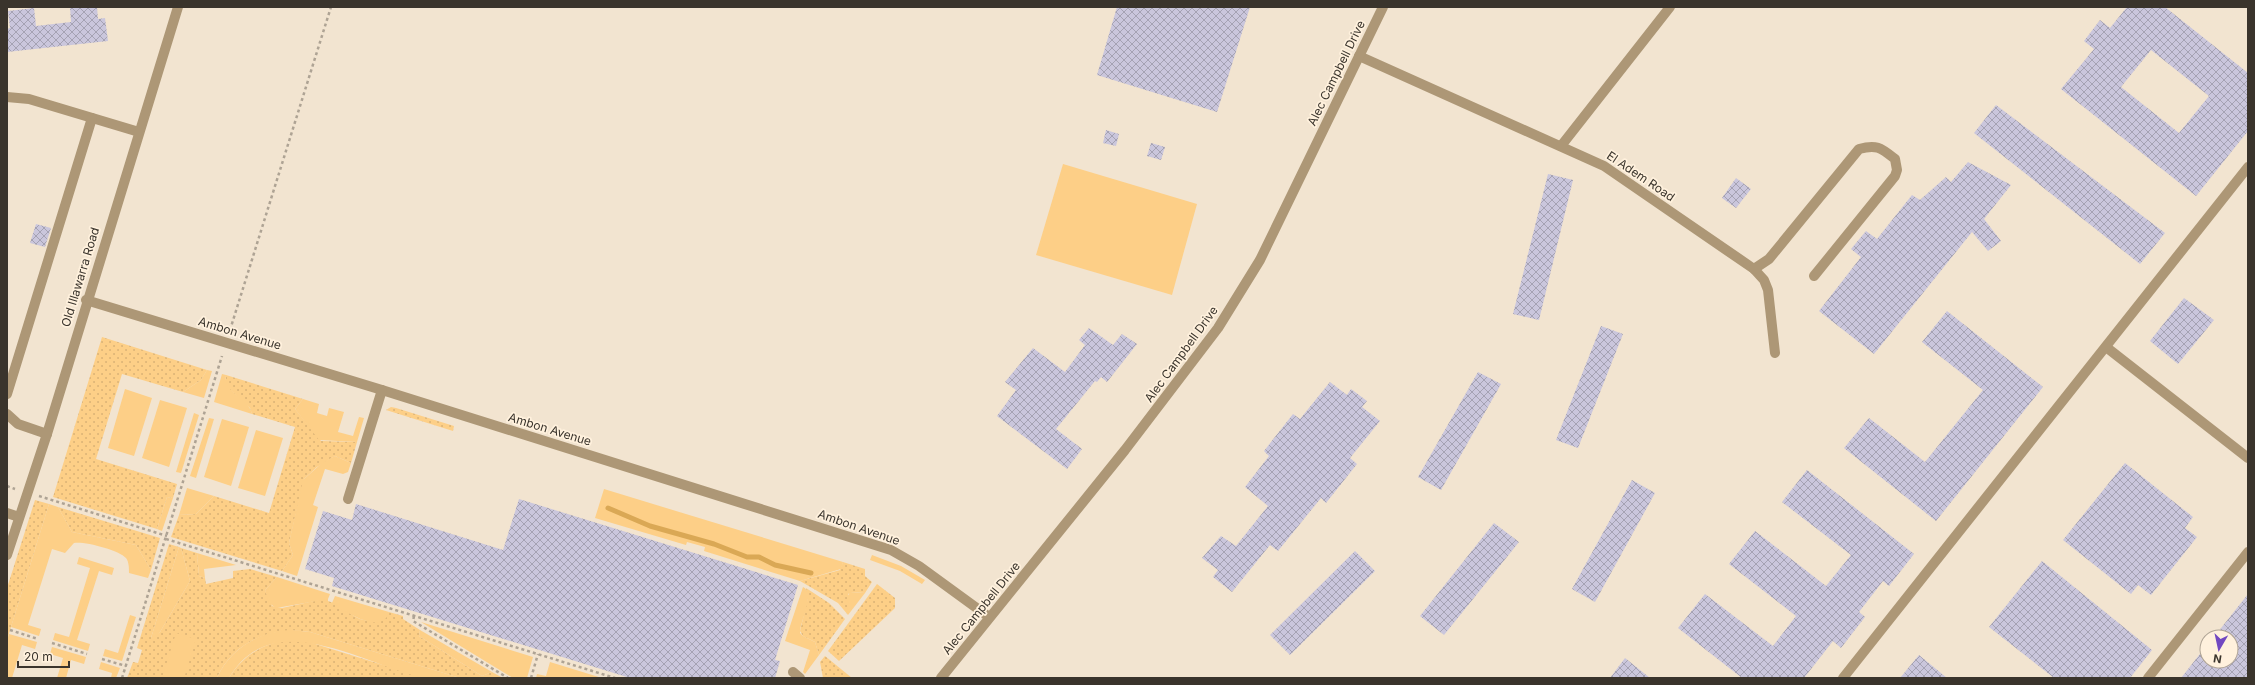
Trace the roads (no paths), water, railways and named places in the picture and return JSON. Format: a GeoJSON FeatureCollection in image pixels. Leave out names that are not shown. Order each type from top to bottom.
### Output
{"type":"FeatureCollection","features":[{"type":"Feature","properties":{"kind":"lane","name":"Old Illawarra Road"},"geometry":{"type":"LineString","coordinates":[[7,555],[47,434],[86,300],[178,7]]}},
{"type":"Feature","properties":{"kind":"lane","name":"Alec Campbell Drive"},"geometry":{"type":"LineString","coordinates":[[941,678],[1125,450],[1218,328],[1260,260],[1382,7]]}},
{"type":"Feature","properties":{"kind":"lane"},"geometry":{"type":"LineString","coordinates":[[1561,146],[1670,7]]}},
{"type":"Feature","properties":{"kind":"lane","name":"El Adem Road"},"geometry":{"type":"LineString","coordinates":[[1359,56],[1604,166],[1754,269],[1764,280],[1768,290],[1775,353]]}},
{"type":"Feature","properties":{"kind":"lane"},"geometry":{"type":"LineString","coordinates":[[7,97],[29,99],[139,132]]}},
{"type":"Feature","properties":{"kind":"lane"},"geometry":{"type":"LineString","coordinates":[[7,394],[92,118]]}},
{"type":"Feature","properties":{"kind":"lane"},"geometry":{"type":"LineString","coordinates":[[1754,269],[1769,259],[1859,149],[1871,145],[1882,148],[1895,159],[1897,170],[1895,176],[1814,276]]}},
{"type":"Feature","properties":{"kind":"lane"},"geometry":{"type":"LineString","coordinates":[[1844,678],[2248,168]]}},
{"type":"Feature","properties":{"kind":"lane","name":"Ambon Avenue"},"geometry":{"type":"LineString","coordinates":[[86,300],[382,390],[891,550],[919,566],[989,617]]}},
{"type":"Feature","properties":{"kind":"lane"},"geometry":{"type":"LineString","coordinates":[[2106,346],[2248,458]]}},
{"type":"Feature","properties":{"kind":"lane"},"geometry":{"type":"LineString","coordinates":[[348,499],[382,390]]}},
{"type":"Feature","properties":{"kind":"lane"},"geometry":{"type":"LineString","coordinates":[[7,414],[18,424],[47,434]]}},
{"type":"Feature","properties":{"kind":"lane"},"geometry":{"type":"LineString","coordinates":[[7,514],[19,517]]}},
{"type":"Feature","properties":{"kind":"lane"},"geometry":{"type":"LineString","coordinates":[[2148,678],[2248,552]]}},
{"type":"Feature","properties":{"kind":"waterway"},"geometry":{"type":"LineString","coordinates":[[608,508],[650,526],[714,544],[747,557],[759,557],[775,565],[811,573]]}}]}
